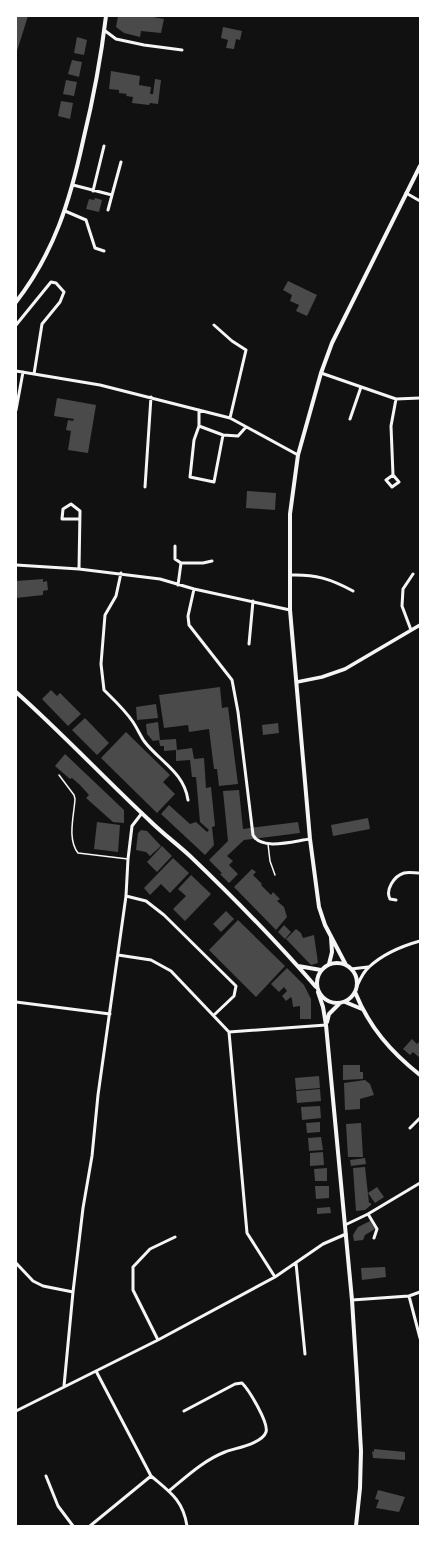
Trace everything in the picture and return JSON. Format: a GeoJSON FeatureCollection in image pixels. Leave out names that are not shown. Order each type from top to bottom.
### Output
{"type":"FeatureCollection","features":[{"type":"Feature","properties":{"kind":"main road"},"geometry":{"type":"LineString","coordinates":[[16,302],[37,272],[52,244],[65,211],[73,185],[91,111],[106,16]]}},
{"type":"Feature","properties":{"kind":"main road"},"geometry":{"type":"LineString","coordinates":[[346,965],[331,935],[324,925],[319,907],[310,838],[290,610],[290,514],[298,455],[321,373],[332,343],[420,166]]}},
{"type":"Feature","properties":{"kind":"main road"},"geometry":{"type":"LineString","coordinates":[[16,692],[142,814],[189,855],[298,965],[317,989],[326,1001],[339,1004],[346,1002],[355,992],[357,980],[351,969],[346,965],[340,963],[329,964],[321,970],[318,976],[317,989],[323,1007],[326,1025],[352,1300],[361,1451],[360,1488],[356,1526]]}},
{"type":"Feature","properties":{"kind":"main road"},"geometry":{"type":"LineString","coordinates":[[329,964],[332,952],[331,935]]}},
{"type":"Feature","properties":{"kind":"main road"},"geometry":{"type":"LineString","coordinates":[[298,965],[321,970]]}},
{"type":"Feature","properties":{"kind":"main road"},"geometry":{"type":"LineString","coordinates":[[355,992],[362,1010],[384,1043],[402,1061],[420,1075]]}},
{"type":"Feature","properties":{"kind":"main road"},"geometry":{"type":"LineString","coordinates":[[346,1002],[362,1010]]}},
{"type":"Feature","properties":{"kind":"main road"},"geometry":{"type":"LineString","coordinates":[[326,1025],[329,1014],[339,1004]]}},
{"type":"Feature","properties":{"kind":"street"},"geometry":{"type":"LineString","coordinates":[[104,30],[116,39],[144,45],[182,50]]}},
{"type":"Feature","properties":{"kind":"street"},"geometry":{"type":"LineString","coordinates":[[93,191],[104,146]]}},
{"type":"Feature","properties":{"kind":"street"},"geometry":{"type":"LineString","coordinates":[[108,210],[121,162]]}},
{"type":"Feature","properties":{"kind":"street"},"geometry":{"type":"LineString","coordinates":[[73,185],[112,195]]}},
{"type":"Feature","properties":{"kind":"street"},"geometry":{"type":"LineString","coordinates":[[406,193],[420,201]]}},
{"type":"Feature","properties":{"kind":"street"},"geometry":{"type":"LineString","coordinates":[[65,211],[86,220],[95,248],[104,250]]}},
{"type":"Feature","properties":{"kind":"street"},"geometry":{"type":"LineString","coordinates":[[16,325],[51,282],[56,283],[64,292],[60,302],[42,324],[34,374]]}},
{"type":"Feature","properties":{"kind":"street"},"geometry":{"type":"LineString","coordinates":[[214,325],[232,341],[246,350],[230,418]]}},
{"type":"Feature","properties":{"kind":"street"},"geometry":{"type":"LineString","coordinates":[[16,371],[100,385],[230,418],[298,455]]}},
{"type":"Feature","properties":{"kind":"street"},"geometry":{"type":"LineString","coordinates":[[16,410],[23,372]]}},
{"type":"Feature","properties":{"kind":"street"},"geometry":{"type":"LineString","coordinates":[[321,373],[396,399],[420,398]]}},
{"type":"Feature","properties":{"kind":"street"},"geometry":{"type":"LineString","coordinates":[[350,419],[361,387]]}},
{"type":"Feature","properties":{"kind":"street"},"geometry":{"type":"LineString","coordinates":[[145,488],[151,397]]}},
{"type":"Feature","properties":{"kind":"street"},"geometry":{"type":"LineString","coordinates":[[392,475],[391,426],[396,399]]}},
{"type":"Feature","properties":{"kind":"street"},"geometry":{"type":"LineString","coordinates":[[199,410],[199,426],[194,440],[190,477],[214,482],[223,435]]}},
{"type":"Feature","properties":{"kind":"street"},"geometry":{"type":"LineString","coordinates":[[199,426],[223,435],[238,436],[246,427]]}},
{"type":"Feature","properties":{"kind":"street"},"geometry":{"type":"LineString","coordinates":[[79,519],[62,519],[63,509],[71,504],[80,511],[79,569]]}},
{"type":"Feature","properties":{"kind":"street"},"geometry":{"type":"LineString","coordinates":[[175,546],[175,560],[181,563],[203,563],[212,561]]}},
{"type":"Feature","properties":{"kind":"street"},"geometry":{"type":"LineString","coordinates":[[178,584],[181,563]]}},
{"type":"Feature","properties":{"kind":"street"},"geometry":{"type":"LineString","coordinates":[[16,565],[121,573],[160,579],[194,589],[290,610]]}},
{"type":"Feature","properties":{"kind":"street"},"geometry":{"type":"LineString","coordinates":[[121,573],[116,596],[105,615],[101,664],[104,690],[125,711],[144,741],[178,775],[186,791],[188,800]]}},
{"type":"Feature","properties":{"kind":"street"},"geometry":{"type":"LineString","coordinates":[[411,630],[402,606],[403,588],[413,574]]}},
{"type":"Feature","properties":{"kind":"street"},"geometry":{"type":"LineString","coordinates":[[290,575],[314,575],[335,581],[353,591]]}},
{"type":"Feature","properties":{"kind":"street"},"geometry":{"type":"LineString","coordinates":[[194,589],[188,616],[189,626],[232,680],[238,712],[253,835],[260,843],[268,844],[310,838]]}},
{"type":"Feature","properties":{"kind":"street"},"geometry":{"type":"LineString","coordinates":[[249,644],[253,601]]}},
{"type":"Feature","properties":{"kind":"street"},"geometry":{"type":"LineString","coordinates":[[297,682],[322,677],[345,669],[420,625]]}},
{"type":"Feature","properties":{"kind":"street"},"geometry":{"type":"LineString","coordinates":[[64,1386],[83,1208],[92,1156],[98,1095],[126,896],[132,826],[142,814]]}},
{"type":"Feature","properties":{"kind":"street"},"geometry":{"type":"LineString","coordinates":[[396,900],[390,899],[388,893],[389,888],[396,877],[404,873],[420,873]]}},
{"type":"Feature","properties":{"kind":"street"},"geometry":{"type":"LineString","coordinates":[[126,896],[146,901],[164,915],[236,986],[234,996],[214,1015]]}},
{"type":"Feature","properties":{"kind":"street"},"geometry":{"type":"LineString","coordinates":[[351,969],[368,967],[388,954],[408,944],[420,941]]}},
{"type":"Feature","properties":{"kind":"street"},"geometry":{"type":"LineString","coordinates":[[118,955],[151,960],[171,971],[229,1032],[247,1233],[275,1276]]}},
{"type":"Feature","properties":{"kind":"street"},"geometry":{"type":"LineString","coordinates":[[357,986],[368,967]]}},
{"type":"Feature","properties":{"kind":"street"},"geometry":{"type":"LineString","coordinates":[[16,1002],[110,1014]]}},
{"type":"Feature","properties":{"kind":"street"},"geometry":{"type":"LineString","coordinates":[[229,1032],[326,1025]]}},
{"type":"Feature","properties":{"kind":"street"},"geometry":{"type":"LineString","coordinates":[[410,1128],[420,1118]]}},
{"type":"Feature","properties":{"kind":"street"},"geometry":{"type":"LineString","coordinates":[[345,1225],[368,1214],[420,1183]]}},
{"type":"Feature","properties":{"kind":"street"},"geometry":{"type":"LineString","coordinates":[[368,1214],[377,1229],[374,1238]]}},
{"type":"Feature","properties":{"kind":"street"},"geometry":{"type":"LineString","coordinates":[[16,1411],[158,1340],[275,1276],[323,1244],[346,1234]]}},
{"type":"Feature","properties":{"kind":"street"},"geometry":{"type":"LineString","coordinates":[[158,1340],[133,1290],[133,1267],[150,1249],[175,1237]]}},
{"type":"Feature","properties":{"kind":"street"},"geometry":{"type":"LineString","coordinates":[[16,1263],[33,1281],[43,1286],[73,1292]]}},
{"type":"Feature","properties":{"kind":"street"},"geometry":{"type":"LineString","coordinates":[[296,1263],[305,1354]]}},
{"type":"Feature","properties":{"kind":"street"},"geometry":{"type":"LineString","coordinates":[[352,1300],[409,1296],[420,1292]]}},
{"type":"Feature","properties":{"kind":"street"},"geometry":{"type":"LineString","coordinates":[[409,1296],[420,1338]]}},
{"type":"Feature","properties":{"kind":"street"},"geometry":{"type":"LineString","coordinates":[[96,1371],[151,1476],[169,1490],[180,1502],[187,1526]]}},
{"type":"Feature","properties":{"kind":"street"},"geometry":{"type":"LineString","coordinates":[[169,1490],[203,1464],[224,1452],[255,1442],[266,1434],[267,1430],[265,1422],[251,1395],[242,1383],[235,1384],[184,1411]]}},
{"type":"Feature","properties":{"kind":"street"},"geometry":{"type":"LineString","coordinates":[[46,1476],[58,1506],[73,1526]]}},
{"type":"Feature","properties":{"kind":"street"},"geometry":{"type":"LineString","coordinates":[[90,1526],[151,1476]]}},
{"type":"Feature","properties":{"kind":"lane"},"geometry":{"type":"LineString","coordinates":[[59,775],[74,795],[75,799],[72,837],[73,846],[78,853],[128,859]]}},
{"type":"Feature","properties":{"kind":"lane"},"geometry":{"type":"LineString","coordinates":[[268,844],[270,862],[275,875]]}},
{"type":"Feature","properties":{"kind":"building"},"geometry":{"type":"Polygon","coordinates":[[[16,16],[28,16],[16,54],[16,16]]]}},
{"type":"Feature","properties":{"kind":"building"},"geometry":{"type":"Polygon","coordinates":[[[118,16],[147,16],[164,19],[161,33],[141,31],[140,37],[124,33],[116,27],[118,16]]]}},
{"type":"Feature","properties":{"kind":"building"},"geometry":{"type":"Polygon","coordinates":[[[223,27],[242,31],[240,40],[236,39],[234,49],[226,48],[228,40],[221,38],[223,27]]]}},
{"type":"Feature","properties":{"kind":"building"},"geometry":{"type":"Polygon","coordinates":[[[77,37],[87,40],[84,55],[74,53],[77,37]]]}},
{"type":"Feature","properties":{"kind":"building"},"geometry":{"type":"Polygon","coordinates":[[[72,60],[82,62],[79,77],[68,74],[72,60]]]}},
{"type":"Feature","properties":{"kind":"building"},"geometry":{"type":"Polygon","coordinates":[[[111,71],[140,76],[139,85],[151,87],[150,94],[153,94],[155,79],[161,80],[158,104],[150,103],[149,105],[132,103],[133,97],[126,96],[127,94],[119,93],[119,90],[109,89],[111,71]]]}},
{"type":"Feature","properties":{"kind":"building"},"geometry":{"type":"Polygon","coordinates":[[[66,80],[77,82],[74,96],[63,94],[66,80]]]}},
{"type":"Feature","properties":{"kind":"building"},"geometry":{"type":"Polygon","coordinates":[[[61,101],[73,103],[70,119],[58,116],[61,101]]]}},
{"type":"Feature","properties":{"kind":"building"},"geometry":{"type":"Polygon","coordinates":[[[95,198],[102,200],[99,212],[86,209],[89,199],[94,200],[95,198]]]}},
{"type":"Feature","properties":{"kind":"building"},"geometry":{"type":"Polygon","coordinates":[[[288,281],[317,295],[307,316],[296,311],[299,305],[290,301],[292,295],[283,290],[288,281]]]}},
{"type":"Feature","properties":{"kind":"building"},"geometry":{"type":"Polygon","coordinates":[[[57,398],[96,405],[88,453],[68,450],[71,431],[66,430],[68,420],[73,421],[74,419],[54,416],[57,398]]]}},
{"type":"Feature","properties":{"kind":"building"},"geometry":{"type":"Polygon","coordinates":[[[247,491],[276,493],[275,510],[246,508],[247,491]]]}},
{"type":"Feature","properties":{"kind":"building"},"geometry":{"type":"Polygon","coordinates":[[[43,579],[43,582],[47,581],[48,590],[43,591],[43,595],[16,598],[16,581],[43,579]]]}},
{"type":"Feature","properties":{"kind":"building"},"geometry":{"type":"Polygon","coordinates":[[[220,687],[222,708],[228,707],[238,784],[219,786],[217,769],[214,769],[209,729],[189,732],[188,725],[164,728],[159,695],[220,687]]]}},
{"type":"Feature","properties":{"kind":"building"},"geometry":{"type":"Polygon","coordinates":[[[51,690],[57,696],[60,693],[81,714],[68,726],[42,699],[51,690]]]}},
{"type":"Feature","properties":{"kind":"building"},"geometry":{"type":"Polygon","coordinates":[[[156,704],[158,718],[137,720],[136,707],[156,704]]]}},
{"type":"Feature","properties":{"kind":"building"},"geometry":{"type":"Polygon","coordinates":[[[85,718],[109,743],[97,755],[72,730],[85,718]]]}},
{"type":"Feature","properties":{"kind":"building"},"geometry":{"type":"Polygon","coordinates":[[[158,722],[160,740],[153,741],[147,734],[146,724],[158,722]]]}},
{"type":"Feature","properties":{"kind":"building"},"geometry":{"type":"Polygon","coordinates":[[[278,723],[279,733],[263,735],[262,725],[278,723]]]}},
{"type":"Feature","properties":{"kind":"building"},"geometry":{"type":"Polygon","coordinates":[[[126,732],[170,775],[163,782],[175,794],[157,813],[101,758],[126,732]]]}},
{"type":"Feature","properties":{"kind":"building"},"geometry":{"type":"Polygon","coordinates":[[[176,739],[177,750],[192,748],[194,759],[204,758],[206,788],[211,787],[215,826],[212,827],[214,845],[205,855],[161,814],[169,805],[190,824],[196,822],[207,832],[209,830],[200,822],[196,777],[192,777],[190,760],[176,761],[176,750],[164,751],[164,746],[160,746],[159,740],[176,739]]]}},
{"type":"Feature","properties":{"kind":"building"},"geometry":{"type":"Polygon","coordinates":[[[65,754],[124,810],[124,823],[113,822],[86,798],[89,795],[80,785],[72,778],[70,779],[55,766],[65,754]]]}},
{"type":"Feature","properties":{"kind":"building"},"geometry":{"type":"Polygon","coordinates":[[[239,790],[243,829],[298,822],[300,833],[244,840],[227,856],[233,861],[229,865],[238,874],[229,883],[220,874],[222,873],[209,860],[228,841],[223,791],[239,790]]]}},
{"type":"Feature","properties":{"kind":"building"},"geometry":{"type":"Polygon","coordinates":[[[368,818],[370,829],[333,836],[331,825],[368,818]]]}},
{"type":"Feature","properties":{"kind":"building"},"geometry":{"type":"Polygon","coordinates":[[[97,822],[120,825],[118,852],[94,849],[97,822]]]}},
{"type":"Feature","properties":{"kind":"building"},"geometry":{"type":"Polygon","coordinates":[[[141,830],[147,831],[161,846],[150,856],[146,852],[136,850],[138,833],[141,830]]]}},
{"type":"Feature","properties":{"kind":"building"},"geometry":{"type":"Polygon","coordinates":[[[162,846],[172,856],[157,872],[147,862],[162,846]]]}},
{"type":"Feature","properties":{"kind":"building"},"geometry":{"type":"Polygon","coordinates":[[[173,858],[189,873],[170,893],[161,884],[150,895],[144,888],[173,858]]]}},
{"type":"Feature","properties":{"kind":"building"},"geometry":{"type":"Polygon","coordinates":[[[252,869],[256,872],[253,875],[262,884],[261,885],[271,895],[273,892],[280,899],[277,901],[284,907],[287,917],[276,930],[234,887],[252,869]]]}},
{"type":"Feature","properties":{"kind":"building"},"geometry":{"type":"Polygon","coordinates":[[[191,875],[211,894],[185,921],[173,909],[186,896],[178,889],[191,875]]]}},
{"type":"Feature","properties":{"kind":"building"},"geometry":{"type":"Polygon","coordinates":[[[226,911],[234,919],[221,932],[213,924],[226,911]]]}},
{"type":"Feature","properties":{"kind":"building"},"geometry":{"type":"Polygon","coordinates":[[[238,920],[285,966],[256,997],[209,950],[238,920]]]}},
{"type":"Feature","properties":{"kind":"building"},"geometry":{"type":"Polygon","coordinates":[[[284,925],[291,932],[285,939],[278,932],[284,925]]]}},
{"type":"Feature","properties":{"kind":"building"},"geometry":{"type":"Polygon","coordinates":[[[296,929],[301,933],[303,938],[314,935],[318,963],[311,965],[286,939],[296,929]]]}},
{"type":"Feature","properties":{"kind":"building"},"geometry":{"type":"Polygon","coordinates":[[[287,968],[304,985],[311,999],[311,1019],[300,1019],[300,1006],[293,1007],[291,997],[286,1001],[282,996],[287,991],[284,987],[279,992],[271,984],[287,968]]]}},
{"type":"Feature","properties":{"kind":"building"},"geometry":{"type":"Polygon","coordinates":[[[412,1039],[417,1044],[420,1041],[420,1058],[413,1052],[410,1055],[403,1049],[412,1039]]]}},
{"type":"Feature","properties":{"kind":"building"},"geometry":{"type":"Polygon","coordinates":[[[343,1065],[360,1065],[360,1072],[363,1072],[363,1079],[343,1080],[343,1065]]]}},
{"type":"Feature","properties":{"kind":"building"},"geometry":{"type":"Polygon","coordinates":[[[319,1076],[320,1088],[296,1090],[295,1078],[319,1076]]]}},
{"type":"Feature","properties":{"kind":"building"},"geometry":{"type":"Polygon","coordinates":[[[365,1080],[370,1084],[374,1095],[360,1099],[360,1109],[345,1110],[344,1083],[365,1080]]]}},
{"type":"Feature","properties":{"kind":"building"},"geometry":{"type":"Polygon","coordinates":[[[320,1089],[321,1101],[297,1103],[296,1091],[320,1089]]]}},
{"type":"Feature","properties":{"kind":"building"},"geometry":{"type":"Polygon","coordinates":[[[320,1106],[321,1118],[302,1120],[301,1107],[320,1106]]]}},
{"type":"Feature","properties":{"kind":"building"},"geometry":{"type":"Polygon","coordinates":[[[320,1122],[320,1132],[307,1133],[306,1123],[320,1122]]]}},
{"type":"Feature","properties":{"kind":"building"},"geometry":{"type":"Polygon","coordinates":[[[361,1123],[363,1157],[348,1157],[346,1124],[361,1123]]]}},
{"type":"Feature","properties":{"kind":"building"},"geometry":{"type":"Polygon","coordinates":[[[321,1137],[323,1150],[309,1151],[308,1138],[321,1137]]]}},
{"type":"Feature","properties":{"kind":"building"},"geometry":{"type":"Polygon","coordinates":[[[323,1152],[324,1165],[310,1166],[310,1153],[323,1152]]]}},
{"type":"Feature","properties":{"kind":"building"},"geometry":{"type":"Polygon","coordinates":[[[365,1158],[366,1164],[351,1166],[350,1160],[365,1158]]]}},
{"type":"Feature","properties":{"kind":"building"},"geometry":{"type":"Polygon","coordinates":[[[365,1167],[369,1203],[371,1203],[371,1205],[365,1210],[356,1211],[353,1168],[365,1167]]]}},
{"type":"Feature","properties":{"kind":"building"},"geometry":{"type":"Polygon","coordinates":[[[327,1168],[327,1181],[315,1181],[314,1169],[327,1168]]]}},
{"type":"Feature","properties":{"kind":"building"},"geometry":{"type":"Polygon","coordinates":[[[315,1186],[329,1186],[329,1198],[316,1199],[315,1186]]]}},
{"type":"Feature","properties":{"kind":"building"},"geometry":{"type":"Polygon","coordinates":[[[377,1187],[384,1197],[375,1203],[368,1193],[377,1187]]]}},
{"type":"Feature","properties":{"kind":"building"},"geometry":{"type":"Polygon","coordinates":[[[330,1207],[331,1213],[317,1214],[317,1208],[330,1207]]]}},
{"type":"Feature","properties":{"kind":"building"},"geometry":{"type":"Polygon","coordinates":[[[370,1221],[375,1229],[365,1235],[363,1240],[354,1241],[353,1235],[358,1227],[370,1221]]]}},
{"type":"Feature","properties":{"kind":"building"},"geometry":{"type":"Polygon","coordinates":[[[385,1267],[386,1277],[362,1280],[361,1268],[385,1267]]]}},
{"type":"Feature","properties":{"kind":"building"},"geometry":{"type":"Polygon","coordinates":[[[374,1449],[405,1452],[405,1460],[373,1458],[372,1451],[374,1452],[374,1449]]]}},
{"type":"Feature","properties":{"kind":"building"},"geometry":{"type":"Polygon","coordinates":[[[378,1490],[405,1497],[399,1512],[376,1508],[379,1500],[375,1499],[378,1490]]]}}]}
